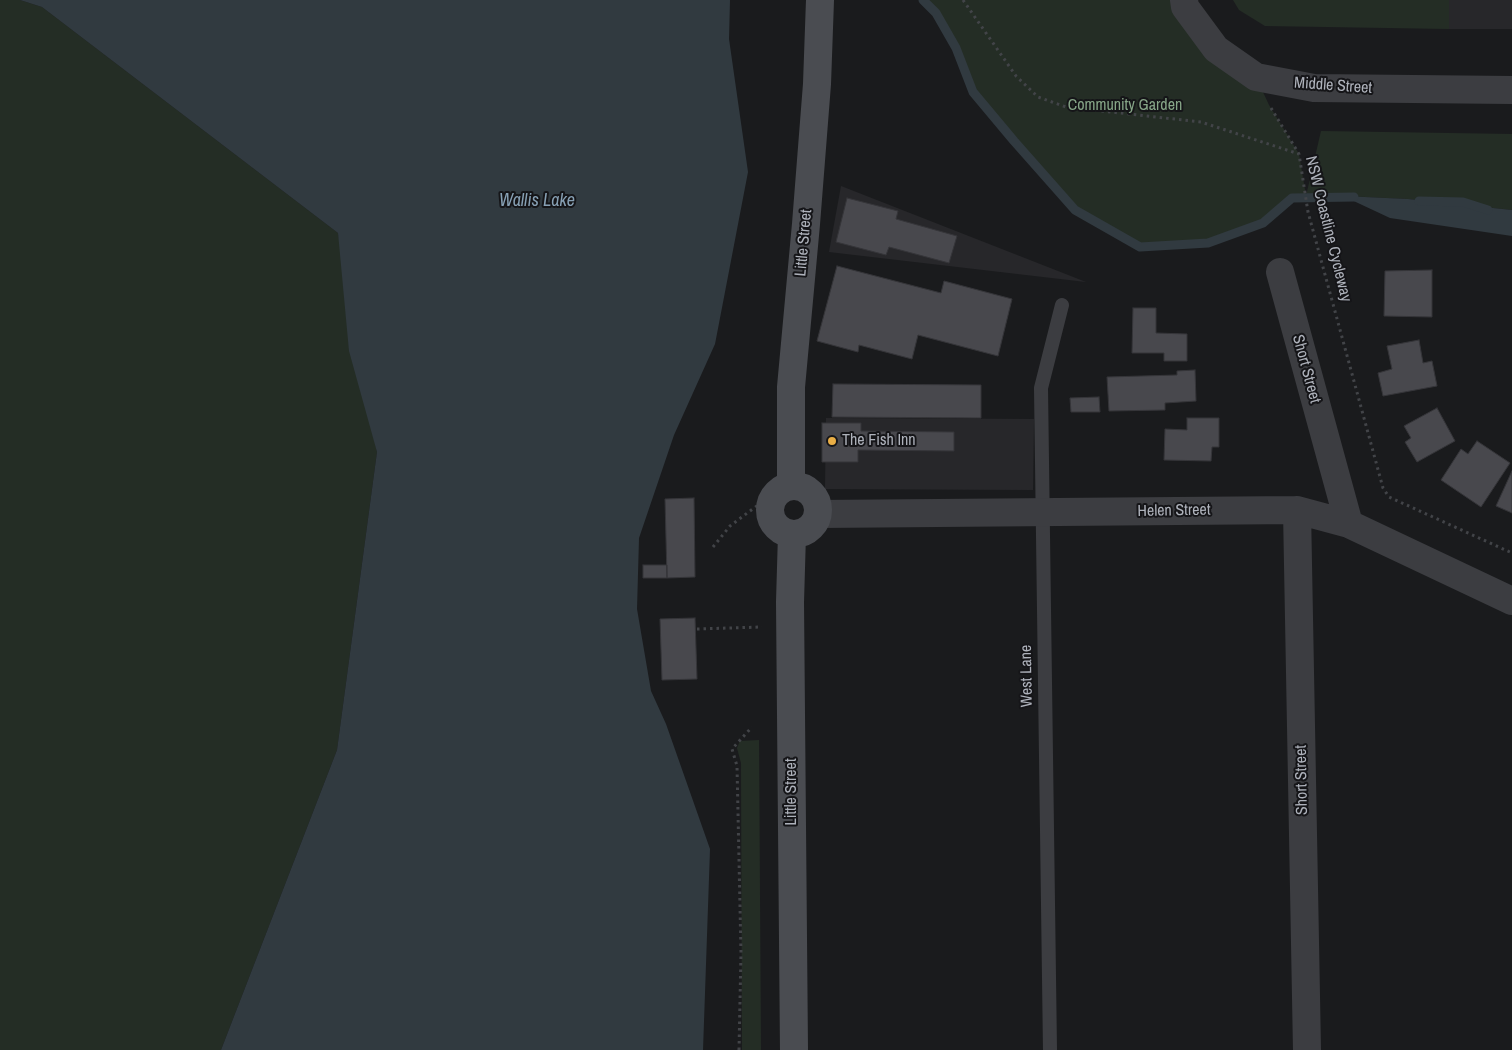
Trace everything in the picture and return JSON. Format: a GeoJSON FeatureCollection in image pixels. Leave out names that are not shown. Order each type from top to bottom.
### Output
{"type":"FeatureCollection","features":[{"type":"Feature","properties":{"kind":"street","name":"Little Street"},"geometry":{"type":"LineString","coordinates":[[791,486],[791,387],[817,84],[820,0]]}},
{"type":"Feature","properties":{"kind":"street","name":"Middle Street"},"geometry":{"type":"LineString","coordinates":[[1185,3],[1216,49],[1256,77],[1314,88],[1512,90]]}},
{"type":"Feature","properties":{"kind":"street","name":"Short Street"},"geometry":{"type":"LineString","coordinates":[[1280,272],[1349,524]]}},
{"type":"Feature","properties":{"kind":"street"},"geometry":{"type":"LineString","coordinates":[[791,486],[798,486],[811,493],[816,500],[818,514],[811,527],[799,534],[784,532],[772,522],[770,506],[772,499],[777,492],[791,486]]}},
{"type":"Feature","properties":{"kind":"street","name":"Short Street"},"geometry":{"type":"LineString","coordinates":[[1297,510],[1307,1050]]}},
{"type":"Feature","properties":{"kind":"street","name":"Helen Street"},"geometry":{"type":"LineString","coordinates":[[818,514],[1297,510],[1349,524],[1512,601]]}},
{"type":"Feature","properties":{"kind":"street","name":"Little Street"},"geometry":{"type":"LineString","coordinates":[[792,534],[790,602],[794,1050]]}},
{"type":"Feature","properties":{"kind":"lane","name":"West Lane"},"geometry":{"type":"LineString","coordinates":[[1050,1050],[1041,388],[1062,305]]}},
{"type":"Feature","properties":{"kind":"path","name":"NSW Coastline Cycleway"},"geometry":{"type":"LineString","coordinates":[[963,0],[1016,76],[1038,98],[1074,108],[1201,122],[1299,154],[1308,212],[1383,488],[1390,497],[1512,553]]}},
{"type":"Feature","properties":{"kind":"path"},"geometry":{"type":"LineString","coordinates":[[1256,77],[1269,105],[1299,154]]}},
{"type":"Feature","properties":{"kind":"path"},"geometry":{"type":"LineString","coordinates":[[713,547],[730,526],[758,505]]}},
{"type":"Feature","properties":{"kind":"path"},"geometry":{"type":"LineString","coordinates":[[697,629],[757,627]]}},
{"type":"Feature","properties":{"kind":"path"},"geometry":{"type":"LineString","coordinates":[[739,1050],[740,934],[737,766],[732,748],[752,727]]}},
{"type":"Feature","properties":{"kind":"shaded area"},"geometry":{"type":"Polygon","coordinates":[[[1449,0],[1512,0],[1512,29],[1449,29],[1449,0]]]}},
{"type":"Feature","properties":{"kind":"shaded area"},"geometry":{"type":"Polygon","coordinates":[[[841,186],[1086,282],[829,252],[841,186]]]}},
{"type":"Feature","properties":{"kind":"shaded area"},"geometry":{"type":"Polygon","coordinates":[[[826,418],[1034,419],[1033,490],[825,489],[826,418]]]}},
{"type":"Feature","properties":{"kind":"green space"},"geometry":{"type":"Polygon","coordinates":[[[0,0],[20,0],[42,7],[338,233],[377,452],[337,750],[221,1050],[0,1050],[0,0]]]}},
{"type":"Feature","properties":{"kind":"green space","name":"Community Garden"},"geometry":{"type":"Polygon","coordinates":[[[922,0],[1184,0],[1256,77],[1269,105],[1299,154],[1306,196],[1321,131],[1512,134],[1512,210],[1408,199],[1343,196],[1292,198],[1263,223],[1208,243],[1140,247],[1075,210],[1014,141],[973,92],[956,48],[936,13],[922,0]]]}},
{"type":"Feature","properties":{"kind":"green space"},"geometry":{"type":"Polygon","coordinates":[[[1233,0],[1449,0],[1449,29],[1265,26],[1239,10],[1233,0]]]}},
{"type":"Feature","properties":{"kind":"green space"},"geometry":{"type":"Polygon","coordinates":[[[759,740],[761,1050],[742,1050],[741,763],[737,748],[740,741],[759,740]]]}},
{"type":"Feature","properties":{"kind":"water","name":"Wallis Lake"},"geometry":{"type":"Polygon","coordinates":[[[20,0],[730,0],[729,39],[748,172],[715,344],[674,435],[639,538],[637,609],[651,691],[666,724],[710,849],[703,1050],[221,1050],[337,750],[377,452],[349,351],[338,233],[42,7],[20,0]]]}},
{"type":"Feature","properties":{"kind":"water"},"geometry":{"type":"Polygon","coordinates":[[[1343,196],[1408,199],[1512,210],[1512,236],[1390,218],[1343,196]]]}},
{"type":"Feature","properties":{"kind":"building"},"geometry":{"type":"Polygon","coordinates":[[[847,198],[898,211],[896,219],[957,236],[949,263],[889,247],[886,255],[836,242],[847,198]]]}},
{"type":"Feature","properties":{"kind":"building"},"geometry":{"type":"Polygon","coordinates":[[[837,266],[941,293],[944,281],[1012,299],[998,356],[918,335],[912,359],[859,345],[858,352],[817,341],[837,266]]]}},
{"type":"Feature","properties":{"kind":"building"},"geometry":{"type":"Polygon","coordinates":[[[1432,270],[1432,317],[1384,316],[1385,271],[1432,270]]]}},
{"type":"Feature","properties":{"kind":"building"},"geometry":{"type":"Polygon","coordinates":[[[1133,308],[1156,308],[1156,333],[1187,334],[1187,361],[1164,361],[1164,353],[1132,353],[1133,308]]]}},
{"type":"Feature","properties":{"kind":"building"},"geometry":{"type":"Polygon","coordinates":[[[1419,340],[1423,363],[1432,361],[1437,386],[1383,396],[1378,373],[1392,369],[1387,346],[1419,340]]]}},
{"type":"Feature","properties":{"kind":"building"},"geometry":{"type":"Polygon","coordinates":[[[1195,370],[1196,401],[1165,403],[1165,410],[1109,411],[1107,377],[1177,375],[1177,371],[1195,370]]]}},
{"type":"Feature","properties":{"kind":"building"},"geometry":{"type":"Polygon","coordinates":[[[833,384],[981,385],[981,418],[832,417],[833,384]]]}},
{"type":"Feature","properties":{"kind":"building"},"geometry":{"type":"Polygon","coordinates":[[[1099,397],[1100,412],[1071,412],[1070,398],[1099,397]]]}},
{"type":"Feature","properties":{"kind":"building"},"geometry":{"type":"Polygon","coordinates":[[[1437,408],[1455,441],[1417,462],[1405,442],[1411,438],[1404,426],[1437,408]]]}},
{"type":"Feature","properties":{"kind":"building"},"geometry":{"type":"Polygon","coordinates":[[[1187,418],[1219,418],[1219,447],[1212,447],[1211,461],[1164,460],[1165,429],[1187,430],[1187,418]]]}},
{"type":"Feature","properties":{"kind":"building"},"geometry":{"type":"Polygon","coordinates":[[[822,423],[861,423],[861,431],[954,432],[954,451],[858,450],[858,462],[822,462],[822,423]]]}},
{"type":"Feature","properties":{"kind":"building"},"geometry":{"type":"Polygon","coordinates":[[[1477,441],[1510,463],[1481,507],[1441,480],[1461,449],[1468,454],[1477,441]]]}},
{"type":"Feature","properties":{"kind":"building"},"geometry":{"type":"Polygon","coordinates":[[[1512,471],[1512,513],[1496,506],[1512,471]]]}},
{"type":"Feature","properties":{"kind":"building"},"geometry":{"type":"Polygon","coordinates":[[[694,498],[695,577],[667,578],[665,499],[694,498]]]}},
{"type":"Feature","properties":{"kind":"building"},"geometry":{"type":"Polygon","coordinates":[[[643,565],[667,565],[667,578],[643,578],[643,565]]]}},
{"type":"Feature","properties":{"kind":"building"},"geometry":{"type":"Polygon","coordinates":[[[695,618],[697,679],[662,680],[660,619],[695,618]]]}},
{"type":"Feature","properties":{"kind":"waterway"},"geometry":{"type":"LineString","coordinates":[[923,0],[936,13],[956,48],[973,92],[1014,141],[1075,210],[1140,247],[1208,243],[1263,223],[1292,198],[1354,197]]}},
{"type":"Feature","properties":{"kind":"waterway"},"geometry":{"type":"LineString","coordinates":[[1419,201],[1463,202],[1488,210]]}},
{"type":"Feature","properties":{"kind":"place","name":"The Fish Inn"},"geometry":{"type":"Point","coordinates":[832,441]}}]}
